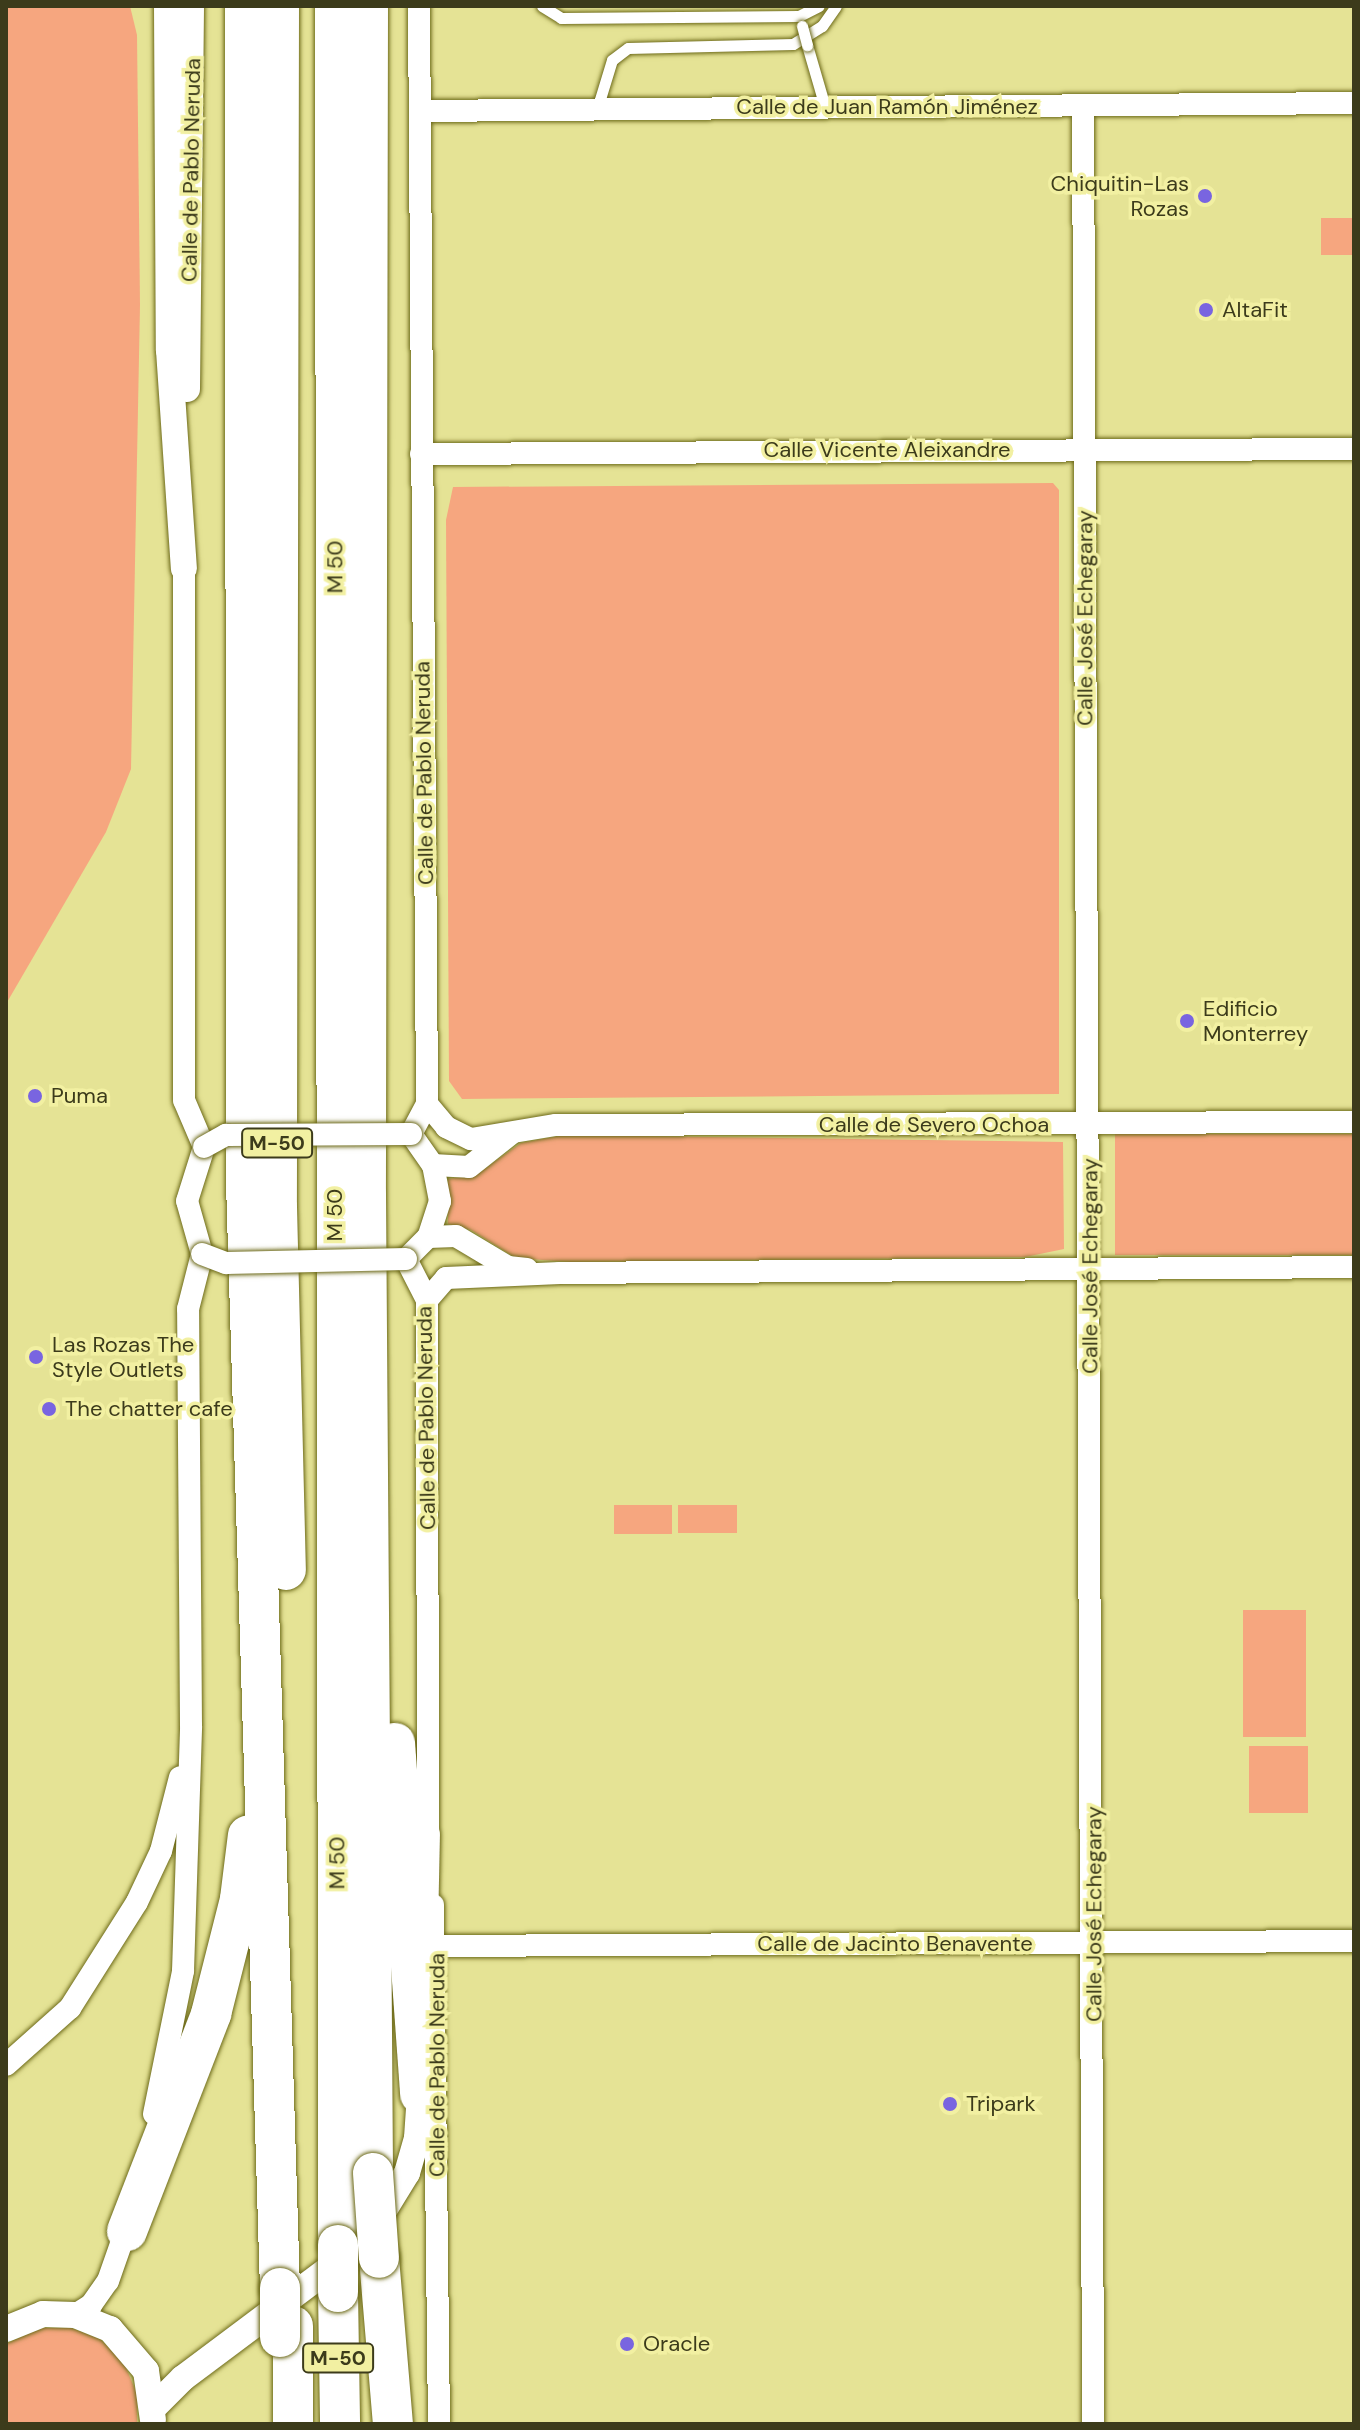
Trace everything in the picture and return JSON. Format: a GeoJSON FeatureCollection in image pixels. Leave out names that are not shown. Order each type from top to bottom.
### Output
{"type":"FeatureCollection","features":[{"type":"Feature","properties":{"kind":"highway"},"geometry":{"type":"LineString","coordinates":[[221,6],[229,124],[227,232],[244,490]]}},
{"type":"Feature","properties":{"kind":"highway"},"geometry":{"type":"LineString","coordinates":[[245,6],[247,1279],[286,2284]]}},
{"type":"Feature","properties":{"kind":"highway","name":"M-50"},"geometry":{"type":"LineString","coordinates":[[279,6],[277,1207],[292,1790],[286,2331],[293,2424]]}},
{"type":"Feature","properties":{"kind":"highway","name":"M 50"},"geometry":{"type":"LineString","coordinates":[[335,6],[340,2424]]}},
{"type":"Feature","properties":{"kind":"highway"},"geometry":{"type":"LineString","coordinates":[[368,6],[367,1374],[373,2173],[393,2424]]}},
{"type":"Feature","properties":{"kind":"highway"},"geometry":{"type":"LineString","coordinates":[[127,2231],[211,2014],[240,1899],[249,1821],[241,1462],[247,1279]]}},
{"type":"Feature","properties":{"kind":"highway"},"geometry":{"type":"LineString","coordinates":[[367,1374],[420,2094]]}},
{"type":"Feature","properties":{"kind":"highway"},"geometry":{"type":"LineString","coordinates":[[279,2424],[286,2331]]}},
{"type":"Feature","properties":{"kind":"street"},"geometry":{"type":"LineString","coordinates":[[167,6],[169,350],[184,568]]}},
{"type":"Feature","properties":{"kind":"street","name":"Calle de Pablo Neruda"},"geometry":{"type":"LineString","coordinates":[[191,6],[184,568],[184,1100],[204,1147]]}},
{"type":"Feature","properties":{"kind":"street","name":"Calle de Pablo Neruda"},"geometry":{"type":"LineString","coordinates":[[411,1134],[427,1104],[419,6]]}},
{"type":"Feature","properties":{"kind":"street","name":"Calle de Juan Ramón Jiménez"},"geometry":{"type":"LineString","coordinates":[[420,111],[1354,103]]}},
{"type":"Feature","properties":{"kind":"street","name":"Calle José Echegaray"},"geometry":{"type":"LineString","coordinates":[[1083,107],[1095,1943],[1093,2424]]}},
{"type":"Feature","properties":{"kind":"street","name":"Calle Vicente Aleixandre"},"geometry":{"type":"LineString","coordinates":[[421,454],[1085,448],[1354,449]]}},
{"type":"Feature","properties":{"kind":"street","name":"Calle de Severo Ochoa"},"geometry":{"type":"LineString","coordinates":[[427,1104],[446,1127],[471,1139],[556,1125],[1089,1126],[1354,1122]]}},
{"type":"Feature","properties":{"kind":"street","name":"Calle de Severo Ochoa"},"geometry":{"type":"LineString","coordinates":[[433,1165],[469,1167],[515,1131]]}},
{"type":"Feature","properties":{"kind":"street"},"geometry":{"type":"LineString","coordinates":[[75,2315],[91,2305],[108,2281],[127,2231],[166,2068],[183,1971],[190,1738],[188,1309],[202,1254],[187,1201],[204,1147],[226,1135],[411,1134],[433,1165],[440,1201],[428,1237],[406,1259],[226,1263],[202,1254]]}},
{"type":"Feature","properties":{"kind":"street"},"geometry":{"type":"LineString","coordinates":[[428,1237],[456,1236],[508,1267],[560,1273]]}},
{"type":"Feature","properties":{"kind":"street","name":"Calle de Pablo Neruda"},"geometry":{"type":"LineString","coordinates":[[406,1259],[427,1300],[427,1834],[436,1946],[439,2424]]}},
{"type":"Feature","properties":{"kind":"street"},"geometry":{"type":"LineString","coordinates":[[427,1300],[446,1278],[560,1273],[1354,1267]]}},
{"type":"Feature","properties":{"kind":"street"},"geometry":{"type":"LineString","coordinates":[[6,2065],[70,2008],[137,1902],[161,1851],[190,1738]]}},
{"type":"Feature","properties":{"kind":"street"},"geometry":{"type":"LineString","coordinates":[[153,2416],[183,2378],[343,2260],[374,2228],[407,2173],[420,2094],[427,1834]]}},
{"type":"Feature","properties":{"kind":"street","name":"Calle de Jacinto Benavente"},"geometry":{"type":"LineString","coordinates":[[436,1946],[1354,1941]]}},
{"type":"Feature","properties":{"kind":"street"},"geometry":{"type":"LineString","coordinates":[[6,2329],[43,2314],[75,2315],[110,2329],[137,2354],[153,2416]]}},
{"type":"Feature","properties":{"kind":"lane"},"geometry":{"type":"LineString","coordinates":[[542,6],[561,18],[801,21],[819,6]]}},
{"type":"Feature","properties":{"kind":"lane"},"geometry":{"type":"LineString","coordinates":[[597,109],[612,60],[628,48],[793,44],[822,26],[836,6]]}},
{"type":"Feature","properties":{"kind":"lane"},"geometry":{"type":"LineString","coordinates":[[801,21],[825,107]]}},
{"type":"Feature","properties":{"kind":"shaded area"},"geometry":{"type":"Polygon","coordinates":[[[6,6],[130,6],[137,35],[140,305],[131,769],[106,832],[6,1004],[6,6]]]}},
{"type":"Feature","properties":{"kind":"shaded area"},"geometry":{"type":"Polygon","coordinates":[[[1321,218],[1354,218],[1354,255],[1321,255],[1321,218]]]}},
{"type":"Feature","properties":{"kind":"shaded area"},"geometry":{"type":"Polygon","coordinates":[[[1053,483],[1059,490],[1059,1094],[462,1099],[449,1081],[446,520],[453,487],[1053,483]]]}},
{"type":"Feature","properties":{"kind":"shaded area"},"geometry":{"type":"Polygon","coordinates":[[[1115,1134],[1354,1134],[1354,1255],[1115,1255],[1115,1134]]]}},
{"type":"Feature","properties":{"kind":"shaded area"},"geometry":{"type":"Polygon","coordinates":[[[565,1135],[1063,1142],[1064,1249],[1025,1257],[570,1262],[516,1258],[471,1230],[448,1224],[448,1179],[476,1175],[521,1143],[565,1135]]]}},
{"type":"Feature","properties":{"kind":"shaded area"},"geometry":{"type":"Polygon","coordinates":[[[614,1505],[672,1505],[672,1534],[614,1534],[614,1505]]]}},
{"type":"Feature","properties":{"kind":"shaded area"},"geometry":{"type":"Polygon","coordinates":[[[678,1505],[737,1505],[737,1533],[678,1533],[678,1505]]]}},
{"type":"Feature","properties":{"kind":"shaded area"},"geometry":{"type":"Polygon","coordinates":[[[1243,1610],[1306,1610],[1306,1737],[1243,1737],[1243,1610]]]}},
{"type":"Feature","properties":{"kind":"shaded area"},"geometry":{"type":"Polygon","coordinates":[[[1249,1746],[1308,1746],[1308,1813],[1249,1813],[1249,1746]]]}},
{"type":"Feature","properties":{"kind":"shaded area"},"geometry":{"type":"Polygon","coordinates":[[[40,2328],[71,2328],[100,2339],[124,2363],[137,2394],[137,2424],[6,2424],[6,2344],[40,2328]]]}},
{"type":"Feature","properties":{"kind":"place","name":"Chiquitin-Las Rozas"},"geometry":{"type":"Point","coordinates":[1205,196]}},
{"type":"Feature","properties":{"kind":"place","name":"AltaFit"},"geometry":{"type":"Point","coordinates":[1206,310]}},
{"type":"Feature","properties":{"kind":"place","name":"Edificio Monterrey"},"geometry":{"type":"Point","coordinates":[1187,1021]}},
{"type":"Feature","properties":{"kind":"place","name":"Puma"},"geometry":{"type":"Point","coordinates":[35,1096]}},
{"type":"Feature","properties":{"kind":"place","name":"Las Rozas The Style Outlets"},"geometry":{"type":"Point","coordinates":[36,1357]}},
{"type":"Feature","properties":{"kind":"place","name":"The chatter cafe"},"geometry":{"type":"Point","coordinates":[49,1409]}},
{"type":"Feature","properties":{"kind":"place","name":"Tripark"},"geometry":{"type":"Point","coordinates":[950,2104]}},
{"type":"Feature","properties":{"kind":"place","name":"Oracle"},"geometry":{"type":"Point","coordinates":[627,2344]}}]}
